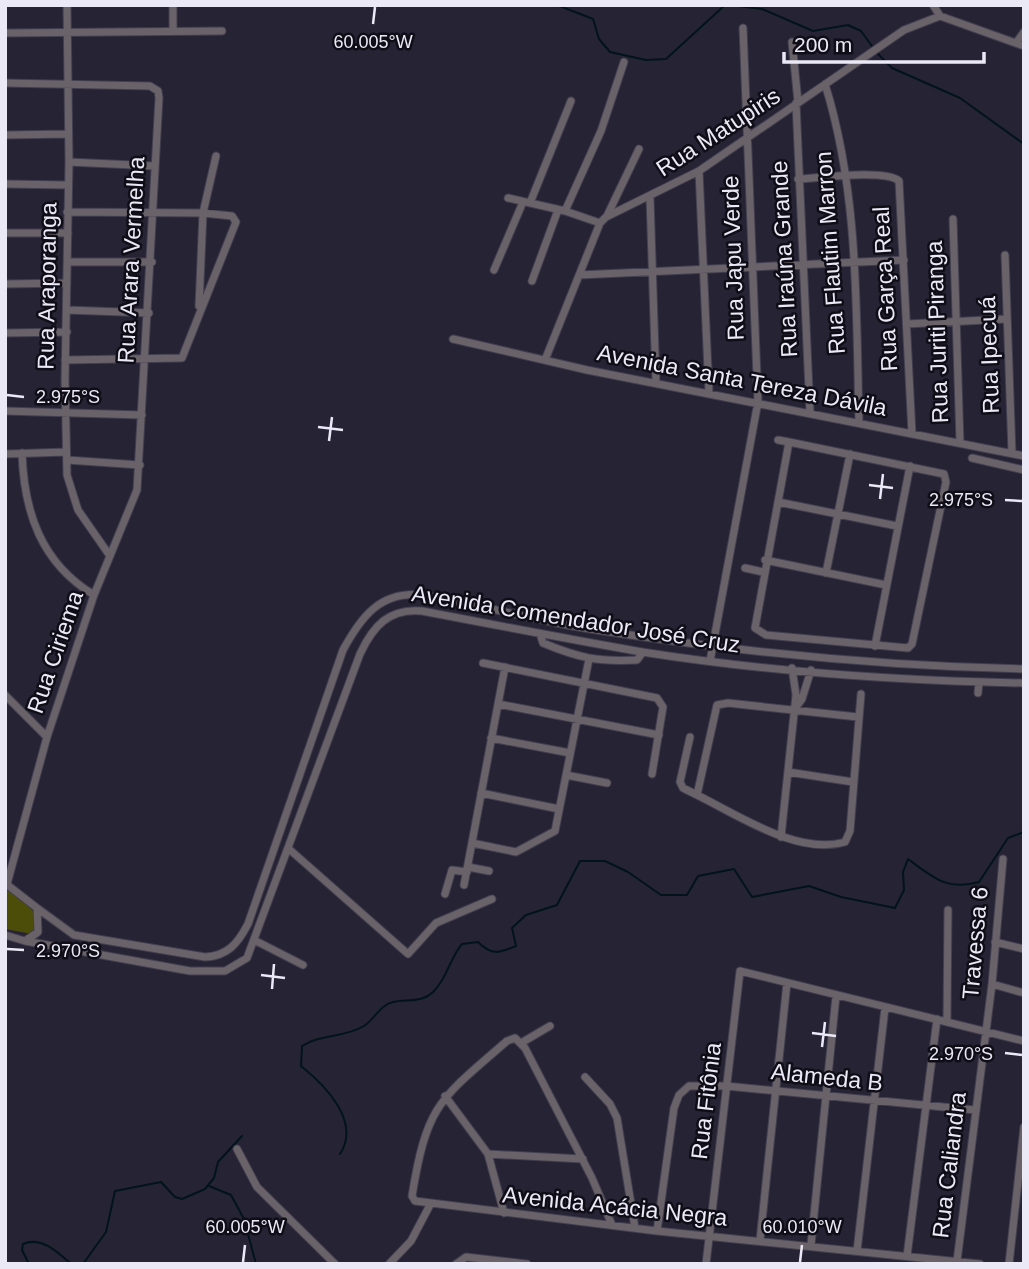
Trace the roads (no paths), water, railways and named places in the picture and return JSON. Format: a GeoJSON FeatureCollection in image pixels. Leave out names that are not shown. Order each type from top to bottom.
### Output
{"type":"FeatureCollection","features":[{"type":"Feature","properties":{"kind":"street","name":"Rua Araporanga"},"geometry":{"type":"LineString","coordinates":[[67,5],[67,456],[74,500],[110,556]]}},
{"type":"Feature","properties":{"kind":"street"},"geometry":{"type":"LineString","coordinates":[[173,5],[173,31]]}},
{"type":"Feature","properties":{"kind":"street"},"geometry":{"type":"LineString","coordinates":[[933,5],[940,16],[1020,45],[1024,33]]}},
{"type":"Feature","properties":{"kind":"street","name":"Rua Matupiris"},"geometry":{"type":"LineString","coordinates":[[603,220],[699,172],[916,23],[940,16]]}},
{"type":"Feature","properties":{"kind":"street","name":"Rua Japu Verde"},"geometry":{"type":"LineString","coordinates":[[709,661],[758,402],[743,28]]}},
{"type":"Feature","properties":{"kind":"street"},"geometry":{"type":"LineString","coordinates":[[5,33],[222,32]]}},
{"type":"Feature","properties":{"kind":"street","name":"Rua Iraúna Grande"},"geometry":{"type":"LineString","coordinates":[[792,42],[810,412]]}},
{"type":"Feature","properties":{"kind":"street"},"geometry":{"type":"LineString","coordinates":[[532,281],[561,210],[601,131],[624,62]]}},
{"type":"Feature","properties":{"kind":"street"},"geometry":{"type":"LineString","coordinates":[[5,83],[68,84]]}},
{"type":"Feature","properties":{"kind":"street","name":"Rua Arara Vermelha"},"geometry":{"type":"LineString","coordinates":[[68,84],[155,88],[159,97],[140,465],[133,503],[110,556]]}},
{"type":"Feature","properties":{"kind":"street","name":"Rua Flautim Marron"},"geometry":{"type":"LineString","coordinates":[[825,84],[836,120],[847,177],[854,264],[859,422]]}},
{"type":"Feature","properties":{"kind":"street"},"geometry":{"type":"LineString","coordinates":[[494,270],[571,101]]}},
{"type":"Feature","properties":{"kind":"street"},"geometry":{"type":"LineString","coordinates":[[5,135],[68,134]]}},
{"type":"Feature","properties":{"kind":"street"},"geometry":{"type":"LineString","coordinates":[[545,360],[603,220],[639,149]]}},
{"type":"Feature","properties":{"kind":"street"},"geometry":{"type":"LineString","coordinates":[[199,314],[203,213],[216,156]]}},
{"type":"Feature","properties":{"kind":"street"},"geometry":{"type":"LineString","coordinates":[[69,162],[155,166]]}},
{"type":"Feature","properties":{"kind":"street"},"geometry":{"type":"LineString","coordinates":[[699,172],[709,393]]}},
{"type":"Feature","properties":{"kind":"street"},"geometry":{"type":"LineString","coordinates":[[798,179],[847,177]]}},
{"type":"Feature","properties":{"kind":"street","name":"Rua Garça Real"},"geometry":{"type":"LineString","coordinates":[[847,177],[894,177],[899,184],[912,433]]}},
{"type":"Feature","properties":{"kind":"street"},"geometry":{"type":"LineString","coordinates":[[5,184],[68,185]]}},
{"type":"Feature","properties":{"kind":"street"},"geometry":{"type":"LineString","coordinates":[[508,198],[603,220]]}},
{"type":"Feature","properties":{"kind":"street"},"geometry":{"type":"LineString","coordinates":[[650,198],[656,382]]}},
{"type":"Feature","properties":{"kind":"street"},"geometry":{"type":"LineString","coordinates":[[65,360],[179,359],[185,353],[236,222],[232,216],[203,213],[67,212]]}},
{"type":"Feature","properties":{"kind":"street","name":"Rua Juriti Piranga"},"geometry":{"type":"LineString","coordinates":[[953,219],[960,443]]}},
{"type":"Feature","properties":{"kind":"street"},"geometry":{"type":"LineString","coordinates":[[5,233],[68,233]]}},
{"type":"Feature","properties":{"kind":"street","name":"Rua Ipecuá"},"geometry":{"type":"LineString","coordinates":[[1005,256],[1012,453]]}},
{"type":"Feature","properties":{"kind":"street"},"geometry":{"type":"LineString","coordinates":[[579,275],[904,260]]}},
{"type":"Feature","properties":{"kind":"street"},"geometry":{"type":"LineString","coordinates":[[68,262],[152,262]]}},
{"type":"Feature","properties":{"kind":"street"},"geometry":{"type":"LineString","coordinates":[[5,284],[67,283]]}},
{"type":"Feature","properties":{"kind":"street"},"geometry":{"type":"LineString","coordinates":[[67,310],[149,313]]}},
{"type":"Feature","properties":{"kind":"street"},"geometry":{"type":"LineString","coordinates":[[907,324],[1006,319]]}},
{"type":"Feature","properties":{"kind":"street"},"geometry":{"type":"LineString","coordinates":[[5,333],[67,332]]}},
{"type":"Feature","properties":{"kind":"street","name":"Avenida Santa Tereza Dávila"},"geometry":{"type":"LineString","coordinates":[[453,339],[545,360],[1024,456]]}},
{"type":"Feature","properties":{"kind":"street"},"geometry":{"type":"LineString","coordinates":[[5,411],[142,415]]}},
{"type":"Feature","properties":{"kind":"street"},"geometry":{"type":"LineString","coordinates":[[778,440],[789,442],[850,454],[910,466],[942,473],[946,482],[912,644],[905,649],[757,631],[754,622],[789,442]]}},
{"type":"Feature","properties":{"kind":"street"},"geometry":{"type":"LineString","coordinates":[[22,453],[26,500],[41,543],[69,577],[94,595]]}},
{"type":"Feature","properties":{"kind":"street"},"geometry":{"type":"LineString","coordinates":[[5,454],[67,456],[140,465]]}},
{"type":"Feature","properties":{"kind":"street"},"geometry":{"type":"LineString","coordinates":[[826,573],[850,454]]}},
{"type":"Feature","properties":{"kind":"street"},"geometry":{"type":"LineString","coordinates":[[972,458],[1024,470]]}},
{"type":"Feature","properties":{"kind":"street"},"geometry":{"type":"LineString","coordinates":[[875,646],[910,466]]}},
{"type":"Feature","properties":{"kind":"street"},"geometry":{"type":"LineString","coordinates":[[778,502],[897,526]]}},
{"type":"Feature","properties":{"kind":"street","name":"Rua Ciriema"},"geometry":{"type":"LineString","coordinates":[[6,883],[47,737],[94,595],[110,556]]}},
{"type":"Feature","properties":{"kind":"street"},"geometry":{"type":"LineString","coordinates":[[765,560],[886,585]]}},
{"type":"Feature","properties":{"kind":"street"},"geometry":{"type":"LineString","coordinates":[[745,568],[763,572]]}},
{"type":"Feature","properties":{"kind":"street","name":"Avenida Comendador José Cruz"},"geometry":{"type":"LineString","coordinates":[[6,883],[57,926],[80,937],[205,957],[217,957],[236,945],[248,924],[343,650],[362,617],[386,600],[410,594],[581,627],[712,646],[833,658],[981,664],[1024,669]]}},
{"type":"Feature","properties":{"kind":"street","name":"Avenida Comendador José Cruz"},"geometry":{"type":"LineString","coordinates":[[5,935],[75,952],[211,972],[225,971],[243,962],[256,942],[360,654],[375,627],[386,617],[404,610],[709,661],[989,683],[1024,683]]}},
{"type":"Feature","properties":{"kind":"street"},"geometry":{"type":"LineString","coordinates":[[540,634],[543,643],[589,660],[637,660],[643,652]]}},
{"type":"Feature","properties":{"kind":"street"},"geometry":{"type":"LineString","coordinates":[[817,650],[818,640]]}},
{"type":"Feature","properties":{"kind":"street"},"geometry":{"type":"LineString","coordinates":[[833,658],[834,642]]}},
{"type":"Feature","properties":{"kind":"street"},"geometry":{"type":"LineString","coordinates":[[472,843],[516,852],[555,831],[589,660]]}},
{"type":"Feature","properties":{"kind":"street"},"geometry":{"type":"LineString","coordinates":[[483,663],[657,698],[663,707],[652,774]]}},
{"type":"Feature","properties":{"kind":"street"},"geometry":{"type":"LineString","coordinates":[[464,885],[505,667]]}},
{"type":"Feature","properties":{"kind":"street"},"geometry":{"type":"LineString","coordinates":[[781,837],[794,710],[793,668]]}},
{"type":"Feature","properties":{"kind":"street"},"geometry":{"type":"LineString","coordinates":[[794,710],[802,699],[811,670]]}},
{"type":"Feature","properties":{"kind":"street"},"geometry":{"type":"LineString","coordinates":[[978,693],[979,682]]}},
{"type":"Feature","properties":{"kind":"street"},"geometry":{"type":"LineString","coordinates":[[989,683],[989,692]]}},
{"type":"Feature","properties":{"kind":"street"},"geometry":{"type":"LineString","coordinates":[[690,737],[681,786],[781,837],[826,844],[840,843],[848,839],[861,694]]}},
{"type":"Feature","properties":{"kind":"street"},"geometry":{"type":"LineString","coordinates":[[5,695],[47,737]]}},
{"type":"Feature","properties":{"kind":"street"},"geometry":{"type":"LineString","coordinates":[[498,704],[659,736]]}},
{"type":"Feature","properties":{"kind":"street"},"geometry":{"type":"LineString","coordinates":[[697,795],[717,705],[858,717]]}},
{"type":"Feature","properties":{"kind":"street"},"geometry":{"type":"LineString","coordinates":[[491,738],[570,753]]}},
{"type":"Feature","properties":{"kind":"street"},"geometry":{"type":"LineString","coordinates":[[788,772],[853,782]]}},
{"type":"Feature","properties":{"kind":"street"},"geometry":{"type":"LineString","coordinates":[[566,775],[607,783]]}},
{"type":"Feature","properties":{"kind":"street"},"geometry":{"type":"LineString","coordinates":[[481,793],[559,809]]}},
{"type":"Feature","properties":{"kind":"street"},"geometry":{"type":"LineString","coordinates":[[289,849],[408,954],[436,923],[492,899]]}},
{"type":"Feature","properties":{"kind":"street","name":"Travessa 6"},"geometry":{"type":"LineString","coordinates":[[986,1032],[1003,859]]}},
{"type":"Feature","properties":{"kind":"street"},"geometry":{"type":"LineString","coordinates":[[445,894],[452,870],[489,871]]}},
{"type":"Feature","properties":{"kind":"street"},"geometry":{"type":"LineString","coordinates":[[25,941],[39,930],[37,908]]}},
{"type":"Feature","properties":{"kind":"street"},"geometry":{"type":"LineString","coordinates":[[947,1021],[948,910]]}},
{"type":"Feature","properties":{"kind":"street"},"geometry":{"type":"LineString","coordinates":[[256,942],[303,965]]}},
{"type":"Feature","properties":{"kind":"street"},"geometry":{"type":"LineString","coordinates":[[995,942],[1024,949]]}},
{"type":"Feature","properties":{"kind":"street","name":"Rua Fitônia"},"geometry":{"type":"LineString","coordinates":[[706,1264],[740,971],[787,983]]}},
{"type":"Feature","properties":{"kind":"street"},"geometry":{"type":"LineString","coordinates":[[760,1240],[787,983],[1024,1041]]}},
{"type":"Feature","properties":{"kind":"street"},"geometry":{"type":"LineString","coordinates":[[992,984],[1024,993]]}},
{"type":"Feature","properties":{"kind":"street"},"geometry":{"type":"LineString","coordinates":[[810,1245],[836,996]]}},
{"type":"Feature","properties":{"kind":"street"},"geometry":{"type":"LineString","coordinates":[[857,1251],[885,1007]]}},
{"type":"Feature","properties":{"kind":"street"},"geometry":{"type":"LineString","coordinates":[[907,1256],[937,1019]]}},
{"type":"Feature","properties":{"kind":"street"},"geometry":{"type":"LineString","coordinates":[[521,1043],[550,1026]]}},
{"type":"Feature","properties":{"kind":"street","name":"Rua Caliandra"},"geometry":{"type":"LineString","coordinates":[[957,1261],[986,1032]]}},
{"type":"Feature","properties":{"kind":"street"},"geometry":{"type":"LineString","coordinates":[[504,1213],[488,1154],[444,1096],[512,1039],[521,1043],[583,1159],[612,1225]]}},
{"type":"Feature","properties":{"kind":"street"},"geometry":{"type":"LineString","coordinates":[[586,1077],[614,1111],[631,1192],[635,1228]]}},
{"type":"Feature","properties":{"kind":"street","name":"Alameda B"},"geometry":{"type":"LineString","coordinates":[[657,1231],[674,1108],[679,1095],[693,1085],[776,1090],[874,1102],[975,1110]]}},
{"type":"Feature","properties":{"kind":"street","name":"Avenida Acácia Negra"},"geometry":{"type":"LineString","coordinates":[[444,1096],[433,1112],[423,1137],[413,1200],[430,1205],[657,1231],[980,1264]]}},
{"type":"Feature","properties":{"kind":"street"},"geometry":{"type":"LineString","coordinates":[[1009,1264],[1024,1127]]}},
{"type":"Feature","properties":{"kind":"street"},"geometry":{"type":"LineString","coordinates":[[237,1149],[257,1187],[335,1264]]}},
{"type":"Feature","properties":{"kind":"street"},"geometry":{"type":"LineString","coordinates":[[488,1154],[583,1159]]}},
{"type":"Feature","properties":{"kind":"street"},"geometry":{"type":"LineString","coordinates":[[389,1264],[411,1241],[430,1205]]}},
{"type":"Feature","properties":{"kind":"street"},"geometry":{"type":"LineString","coordinates":[[456,1264],[467,1256],[527,1264]]}},
{"type":"Feature","properties":{"kind":"waterway"},"geometry":{"type":"LineString","coordinates":[[557,5],[593,19],[599,39],[610,52],[646,60],[666,59],[725,5]]}},
{"type":"Feature","properties":{"kind":"waterway"},"geometry":{"type":"LineString","coordinates":[[730,5],[762,9],[813,31],[848,25],[861,31],[872,46]]}},
{"type":"Feature","properties":{"kind":"waterway"},"geometry":{"type":"LineString","coordinates":[[875,51],[892,68],[960,98],[1024,144]]}},
{"type":"Feature","properties":{"kind":"waterway"},"geometry":{"type":"LineString","coordinates":[[340,1154],[346,1130],[343,1117],[330,1094],[301,1066],[302,1046],[356,1030],[368,1023],[388,1004],[430,995],[442,980],[462,944],[478,942],[487,950],[496,952],[516,946],[512,928],[526,915],[557,905],[580,861],[605,861],[628,872],[661,895],[687,895],[698,876],[734,869],[752,897],[809,886],[841,897],[895,908],[904,890],[903,872],[908,859],[933,877],[949,884],[979,882],[1008,838],[1024,832]]}},
{"type":"Feature","properties":{"kind":"waterway"},"geometry":{"type":"LineString","coordinates":[[83,1264],[106,1232],[115,1191],[161,1182],[175,1197],[182,1199],[205,1189],[214,1178],[218,1162],[242,1136]]}},
{"type":"Feature","properties":{"kind":"waterway"},"geometry":{"type":"LineString","coordinates":[[209,1186],[231,1195],[244,1219],[256,1264]]}},
{"type":"Feature","properties":{"kind":"waterway"},"geometry":{"type":"LineString","coordinates":[[29,1264],[22,1250],[23,1244],[30,1242],[49,1246],[71,1264]]}}]}
